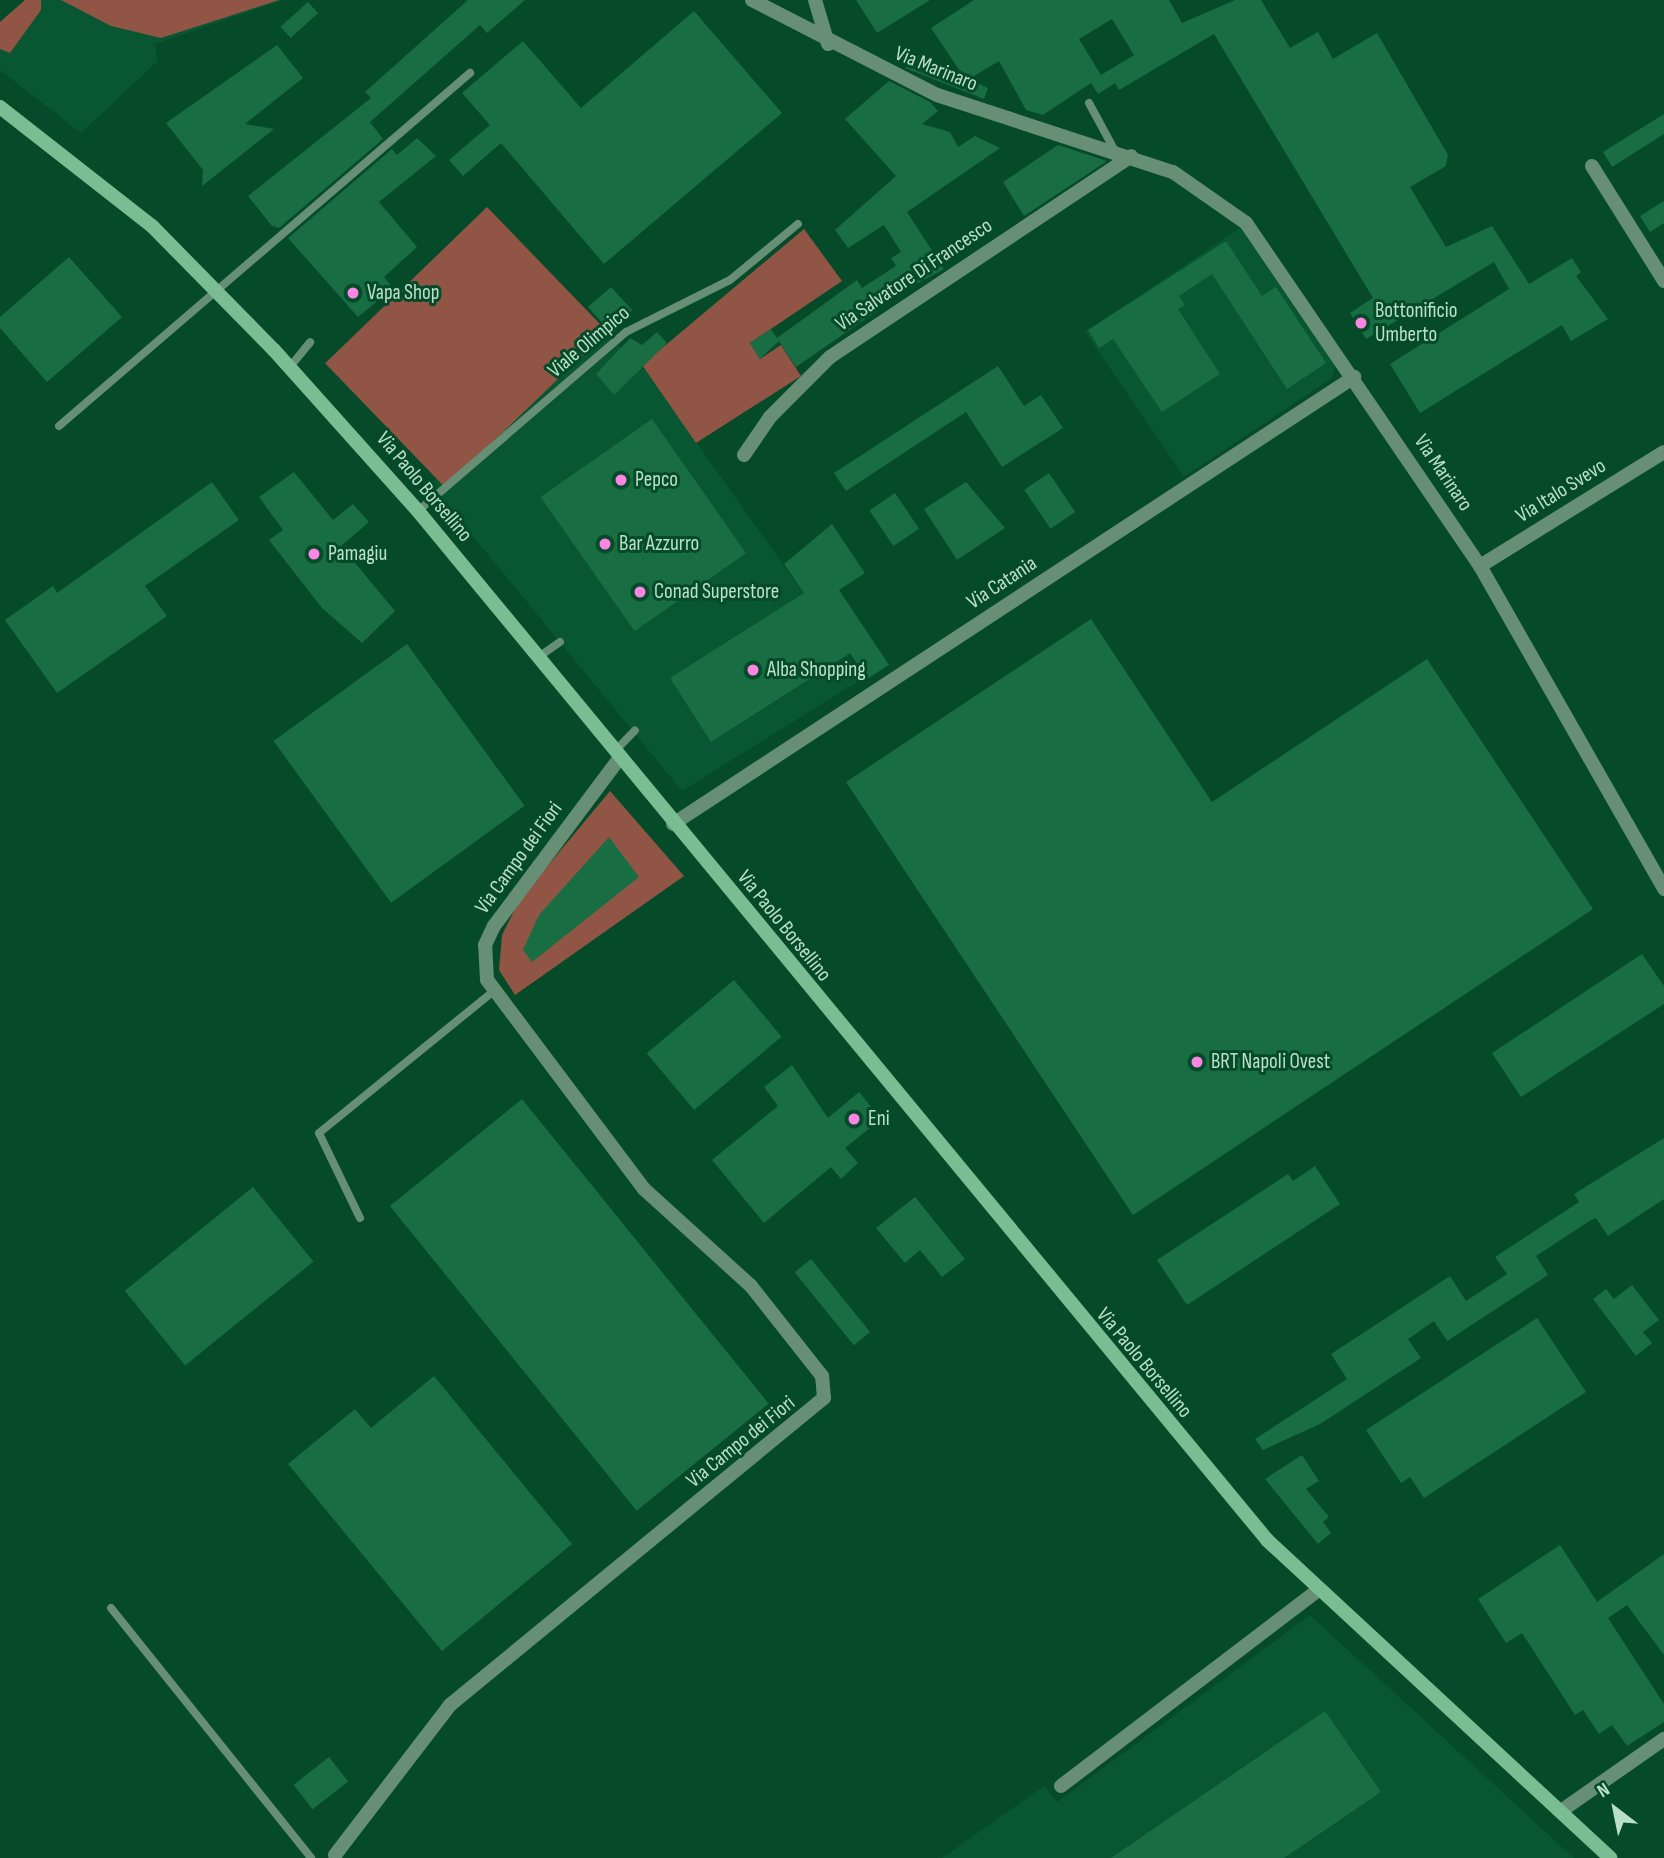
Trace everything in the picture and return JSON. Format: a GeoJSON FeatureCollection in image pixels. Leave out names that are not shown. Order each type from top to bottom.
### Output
{"type":"FeatureCollection","features":[{"type":"Feature","properties":{"kind":"main road","name":"Via Paolo Borsellino"},"geometry":{"type":"LineString","coordinates":[[0,107],[127,204],[216,289],[290,367],[418,511],[1152,1406],[1317,1591],[1611,1858]]}},
{"type":"Feature","properties":{"kind":"street","name":"Via Marinaro"},"geometry":{"type":"LineString","coordinates":[[752,0],[828,44],[937,95],[1131,156],[1200,187],[1246,223],[1354,377],[1480,566],[1664,889]]}},
{"type":"Feature","properties":{"kind":"street"},"geometry":{"type":"LineString","coordinates":[[815,0],[828,44]]}},
{"type":"Feature","properties":{"kind":"street","name":"Via Salvatore Di Francesco"},"geometry":{"type":"LineString","coordinates":[[744,455],[770,417],[830,357],[1131,156]]}},
{"type":"Feature","properties":{"kind":"street"},"geometry":{"type":"LineString","coordinates":[[1592,166],[1664,281]]}},
{"type":"Feature","properties":{"kind":"street","name":"Via Catania"},"geometry":{"type":"LineString","coordinates":[[673,824],[1354,377]]}},
{"type":"Feature","properties":{"kind":"street","name":"Via Italo Svevo"},"geometry":{"type":"LineString","coordinates":[[1480,566],[1664,452]]}},
{"type":"Feature","properties":{"kind":"street","name":"Via Campo dei Fiori"},"geometry":{"type":"LineString","coordinates":[[333,1857],[450,1705],[812,1413],[825,1391],[822,1377],[751,1286],[644,1189],[491,993],[484,963],[494,926],[617,756]]}},
{"type":"Feature","properties":{"kind":"street"},"geometry":{"type":"LineString","coordinates":[[1061,1786],[1317,1591]]}},
{"type":"Feature","properties":{"kind":"street"},"geometry":{"type":"LineString","coordinates":[[1561,1811],[1664,1739]]}},
{"type":"Feature","properties":{"kind":"lane"},"geometry":{"type":"LineString","coordinates":[[59,426],[470,73]]}},
{"type":"Feature","properties":{"kind":"lane"},"geometry":{"type":"LineString","coordinates":[[1090,103],[1115,151]]}},
{"type":"Feature","properties":{"kind":"lane","name":"Viale Olimpico"},"geometry":{"type":"LineString","coordinates":[[418,511],[626,332],[730,280],[798,224]]}},
{"type":"Feature","properties":{"kind":"lane"},"geometry":{"type":"LineString","coordinates":[[290,367],[310,342]]}},
{"type":"Feature","properties":{"kind":"lane"},"geometry":{"type":"LineString","coordinates":[[537,658],[560,642]]}},
{"type":"Feature","properties":{"kind":"lane"},"geometry":{"type":"LineString","coordinates":[[617,756],[635,730]]}},
{"type":"Feature","properties":{"kind":"lane"},"geometry":{"type":"LineString","coordinates":[[360,1218],[319,1133],[491,993]]}},
{"type":"Feature","properties":{"kind":"lane"},"geometry":{"type":"LineString","coordinates":[[111,1608],[311,1858]]}},
{"type":"Feature","properties":{"kind":"shaded area"},"geometry":{"type":"Polygon","coordinates":[[[25,0],[283,0],[155,44],[158,61],[81,133],[0,70],[0,22],[25,0]]]}},
{"type":"Feature","properties":{"kind":"shaded area"},"geometry":{"type":"Polygon","coordinates":[[[25,0],[41,0],[41,10],[10,53],[0,49],[0,22],[25,0]]]}},
{"type":"Feature","properties":{"kind":"shaded area"},"geometry":{"type":"Polygon","coordinates":[[[61,0],[279,0],[161,38],[111,26],[61,0]]]}},
{"type":"Feature","properties":{"kind":"shaded area"},"geometry":{"type":"Polygon","coordinates":[[[487,207],[607,331],[445,488],[325,363],[487,207]]]}},
{"type":"Feature","properties":{"kind":"shaded area"},"geometry":{"type":"Polygon","coordinates":[[[1240,228],[1337,362],[1332,378],[1184,477],[1085,332],[1240,228]]]}},
{"type":"Feature","properties":{"kind":"shaded area"},"geometry":{"type":"Polygon","coordinates":[[[804,229],[842,281],[750,343],[760,359],[781,345],[801,376],[696,443],[642,365],[804,229]]]}},
{"type":"Feature","properties":{"kind":"shaded area"},"geometry":{"type":"Polygon","coordinates":[[[606,332],[647,373],[864,678],[682,791],[430,484],[606,332]]]}},
{"type":"Feature","properties":{"kind":"shaded area"},"geometry":{"type":"Polygon","coordinates":[[[610,791],[684,876],[515,995],[499,970],[502,935],[520,899],[610,791]]]}},
{"type":"Feature","properties":{"kind":"shaded area"},"geometry":{"type":"Polygon","coordinates":[[[1310,1615],[1574,1858],[942,1858],[1044,1786],[1057,1802],[1310,1615]]]}},
{"type":"Feature","properties":{"kind":"building"},"geometry":{"type":"Polygon","coordinates":[[[468,0],[525,0],[487,33],[480,25],[370,122],[383,139],[279,228],[272,226],[248,196],[371,98],[365,92],[468,0]]]}},
{"type":"Feature","properties":{"kind":"building"},"geometry":{"type":"Polygon","coordinates":[[[856,0],[930,0],[877,33],[856,0]]]}},
{"type":"Feature","properties":{"kind":"building"},"geometry":{"type":"Polygon","coordinates":[[[974,0],[1169,0],[1182,23],[1235,0],[1261,0],[1290,48],[1318,32],[1333,59],[1377,33],[1448,155],[1446,166],[1410,187],[1446,247],[1492,226],[1529,284],[1572,258],[1581,272],[1576,276],[1608,319],[1571,341],[1562,325],[1420,413],[1390,364],[1509,289],[1494,262],[1366,339],[1350,313],[1373,298],[1214,34],[1119,90],[1115,83],[1098,94],[1091,83],[1043,115],[1026,110],[999,61],[969,79],[988,88],[984,99],[905,68],[919,55],[964,77],[931,28],[974,0]],[[1112,19],[1079,39],[1101,75],[1134,55],[1112,19]]]}},
{"type":"Feature","properties":{"kind":"building"},"geometry":{"type":"Polygon","coordinates":[[[308,2],[318,13],[291,38],[281,27],[308,2]]]}},
{"type":"Feature","properties":{"kind":"building"},"geometry":{"type":"Polygon","coordinates":[[[694,11],[782,113],[604,264],[501,143],[463,176],[449,160],[490,125],[462,93],[523,41],[581,108],[694,11]]]}},
{"type":"Feature","properties":{"kind":"building"},"geometry":{"type":"Polygon","coordinates":[[[277,45],[303,78],[245,124],[274,129],[202,186],[203,170],[166,123],[277,45]]]}},
{"type":"Feature","properties":{"kind":"building"},"geometry":{"type":"Polygon","coordinates":[[[889,81],[930,102],[938,111],[922,124],[950,132],[958,147],[975,136],[1000,148],[907,212],[944,269],[874,307],[877,311],[796,367],[779,341],[760,359],[750,343],[771,329],[777,338],[857,280],[862,288],[896,266],[891,258],[901,252],[884,225],[848,248],[835,230],[896,176],[845,119],[889,81]]]}},
{"type":"Feature","properties":{"kind":"building"},"geometry":{"type":"Polygon","coordinates":[[[1664,114],[1664,134],[1612,167],[1603,152],[1664,114]]]}},
{"type":"Feature","properties":{"kind":"building"},"geometry":{"type":"Polygon","coordinates":[[[417,138],[436,156],[379,202],[417,247],[384,277],[393,288],[358,317],[288,238],[392,149],[397,155],[417,138]]]}},
{"type":"Feature","properties":{"kind":"building"},"geometry":{"type":"Polygon","coordinates":[[[1058,145],[1107,161],[1024,216],[1003,182],[1058,145]]]}},
{"type":"Feature","properties":{"kind":"building"},"geometry":{"type":"Polygon","coordinates":[[[1664,201],[1664,223],[1650,232],[1640,216],[1664,201]]]}},
{"type":"Feature","properties":{"kind":"building"},"geometry":{"type":"Polygon","coordinates":[[[1226,241],[1262,296],[1276,287],[1326,363],[1287,389],[1212,274],[1179,296],[1185,305],[1178,309],[1220,374],[1162,412],[1113,339],[1099,348],[1088,330],[1226,241]]]}},
{"type":"Feature","properties":{"kind":"building"},"geometry":{"type":"Polygon","coordinates":[[[69,257],[122,317],[47,382],[0,328],[0,317],[69,257]]]}},
{"type":"Feature","properties":{"kind":"building"},"geometry":{"type":"Polygon","coordinates":[[[611,287],[632,310],[613,335],[588,307],[611,287]]]}},
{"type":"Feature","properties":{"kind":"building"},"geometry":{"type":"Polygon","coordinates":[[[657,332],[667,343],[614,395],[596,374],[630,338],[642,345],[657,332]]]}},
{"type":"Feature","properties":{"kind":"building"},"geometry":{"type":"Polygon","coordinates":[[[998,366],[1024,406],[1041,395],[1063,428],[1002,467],[966,412],[846,491],[834,473],[998,366]]]}},
{"type":"Feature","properties":{"kind":"building"},"geometry":{"type":"Polygon","coordinates":[[[652,419],[746,553],[635,631],[541,497],[652,419]]]}},
{"type":"Feature","properties":{"kind":"building","name":"Pamagiu"},"geometry":{"type":"Polygon","coordinates":[[[294,472],[333,520],[353,504],[369,522],[341,546],[395,611],[362,643],[322,608],[269,540],[283,530],[259,497],[294,472]]]}},
{"type":"Feature","properties":{"kind":"building"},"geometry":{"type":"Polygon","coordinates":[[[1049,473],[1075,512],[1050,529],[1024,490],[1049,473]]]}},
{"type":"Feature","properties":{"kind":"building"},"geometry":{"type":"Polygon","coordinates":[[[212,482],[239,520],[145,586],[167,616],[57,693],[5,620],[53,586],[57,593],[212,482]]]}},
{"type":"Feature","properties":{"kind":"building"},"geometry":{"type":"Polygon","coordinates":[[[966,482],[1005,528],[957,560],[924,509],[966,482]]]}},
{"type":"Feature","properties":{"kind":"building"},"geometry":{"type":"Polygon","coordinates":[[[895,493],[919,529],[893,546],[869,510],[895,493]]]}},
{"type":"Feature","properties":{"kind":"building","name":"Alba Shopping"},"geometry":{"type":"Polygon","coordinates":[[[832,524],[865,573],[839,590],[889,665],[867,679],[850,653],[711,742],[670,678],[804,593],[784,564],[832,524]]]}},
{"type":"Feature","properties":{"kind":"building","name":"BRT Napoli Ovest"},"geometry":{"type":"Polygon","coordinates":[[[1091,619],[1212,802],[1427,659],[1593,909],[1133,1215],[846,782],[1091,619]]]}},
{"type":"Feature","properties":{"kind":"building"},"geometry":{"type":"Polygon","coordinates":[[[407,644],[525,806],[391,903],[274,741],[407,644]]]}},
{"type":"Feature","properties":{"kind":"building"},"geometry":{"type":"Polygon","coordinates":[[[609,837],[639,877],[532,962],[523,950],[539,915],[609,837]]]}},
{"type":"Feature","properties":{"kind":"building"},"geometry":{"type":"Polygon","coordinates":[[[1642,954],[1664,986],[1664,1004],[1521,1097],[1492,1053],[1642,954]]]}},
{"type":"Feature","properties":{"kind":"building"},"geometry":{"type":"Polygon","coordinates":[[[734,980],[782,1037],[694,1110],[647,1053],[734,980]]]}},
{"type":"Feature","properties":{"kind":"building"},"geometry":{"type":"Polygon","coordinates":[[[792,1065],[828,1118],[859,1092],[881,1119],[845,1148],[858,1163],[841,1179],[831,1167],[764,1223],[712,1160],[778,1106],[764,1087],[792,1065]]]}},
{"type":"Feature","properties":{"kind":"building"},"geometry":{"type":"Polygon","coordinates":[[[522,1099],[769,1404],[637,1511],[390,1206],[522,1099]]]}},
{"type":"Feature","properties":{"kind":"building"},"geometry":{"type":"Polygon","coordinates":[[[1664,1138],[1664,1199],[1608,1236],[1596,1218],[1591,1220],[1536,1256],[1548,1275],[1447,1341],[1434,1321],[1408,1339],[1421,1358],[1320,1424],[1263,1450],[1255,1439],[1347,1379],[1331,1354],[1450,1276],[1466,1301],[1507,1274],[1495,1257],[1579,1202],[1574,1194],[1664,1138]]]}},
{"type":"Feature","properties":{"kind":"building"},"geometry":{"type":"Polygon","coordinates":[[[1315,1166],[1340,1204],[1187,1305],[1157,1260],[1288,1174],[1293,1181],[1315,1166]]]}},
{"type":"Feature","properties":{"kind":"building"},"geometry":{"type":"Polygon","coordinates":[[[253,1187],[313,1262],[185,1365],[125,1291],[253,1187]]]}},
{"type":"Feature","properties":{"kind":"building"},"geometry":{"type":"Polygon","coordinates":[[[915,1197],[965,1259],[942,1277],[920,1250],[905,1263],[876,1228],[915,1197]]]}},
{"type":"Feature","properties":{"kind":"building"},"geometry":{"type":"Polygon","coordinates":[[[811,1259],[870,1332],[854,1345],[795,1272],[811,1259]]]}},
{"type":"Feature","properties":{"kind":"building"},"geometry":{"type":"Polygon","coordinates":[[[1632,1285],[1659,1320],[1643,1332],[1652,1343],[1636,1356],[1593,1299],[1606,1289],[1614,1299],[1632,1285]]]}},
{"type":"Feature","properties":{"kind":"building"},"geometry":{"type":"Polygon","coordinates":[[[1537,1318],[1586,1392],[1424,1498],[1410,1477],[1401,1483],[1366,1430],[1537,1318]]]}},
{"type":"Feature","properties":{"kind":"building"},"geometry":{"type":"Polygon","coordinates":[[[434,1376],[572,1544],[442,1651],[288,1464],[355,1409],[371,1428],[434,1376]]]}},
{"type":"Feature","properties":{"kind":"building"},"geometry":{"type":"Polygon","coordinates":[[[1302,1455],[1319,1481],[1306,1489],[1329,1517],[1323,1522],[1331,1533],[1318,1544],[1265,1479],[1302,1455]]]}},
{"type":"Feature","properties":{"kind":"building"},"geometry":{"type":"Polygon","coordinates":[[[1560,1545],[1597,1602],[1664,1554],[1664,1655],[1627,1605],[1608,1618],[1664,1704],[1664,1722],[1627,1746],[1612,1725],[1599,1734],[1583,1710],[1575,1715],[1522,1633],[1506,1643],[1478,1599],[1560,1545]]]}},
{"type":"Feature","properties":{"kind":"building"},"geometry":{"type":"Polygon","coordinates":[[[1325,1711],[1381,1792],[1284,1858],[1111,1858],[1325,1711]]]}},
{"type":"Feature","properties":{"kind":"building"},"geometry":{"type":"Polygon","coordinates":[[[329,1757],[348,1781],[313,1809],[294,1785],[329,1757]]]}},
{"type":"Feature","properties":{"kind":"place","name":"Vapa Shop"},"geometry":{"type":"Point","coordinates":[353,293]}},
{"type":"Feature","properties":{"kind":"place","name":"Bottonificio Umberto"},"geometry":{"type":"Point","coordinates":[1361,323]}},
{"type":"Feature","properties":{"kind":"place","name":"Pepco"},"geometry":{"type":"Point","coordinates":[621,480]}},
{"type":"Feature","properties":{"kind":"place","name":"Bar Azzurro"},"geometry":{"type":"Point","coordinates":[605,544]}},
{"type":"Feature","properties":{"kind":"place","name":"Pamagiu"},"geometry":{"type":"Point","coordinates":[314,554]}},
{"type":"Feature","properties":{"kind":"place","name":"Conad Superstore"},"geometry":{"type":"Point","coordinates":[640,592]}},
{"type":"Feature","properties":{"kind":"place","name":"Alba Shopping"},"geometry":{"type":"Point","coordinates":[753,670]}},
{"type":"Feature","properties":{"kind":"place","name":"BRT Napoli Ovest"},"geometry":{"type":"Point","coordinates":[1197,1062]}},
{"type":"Feature","properties":{"kind":"place","name":"Eni"},"geometry":{"type":"Point","coordinates":[854,1119]}}]}
